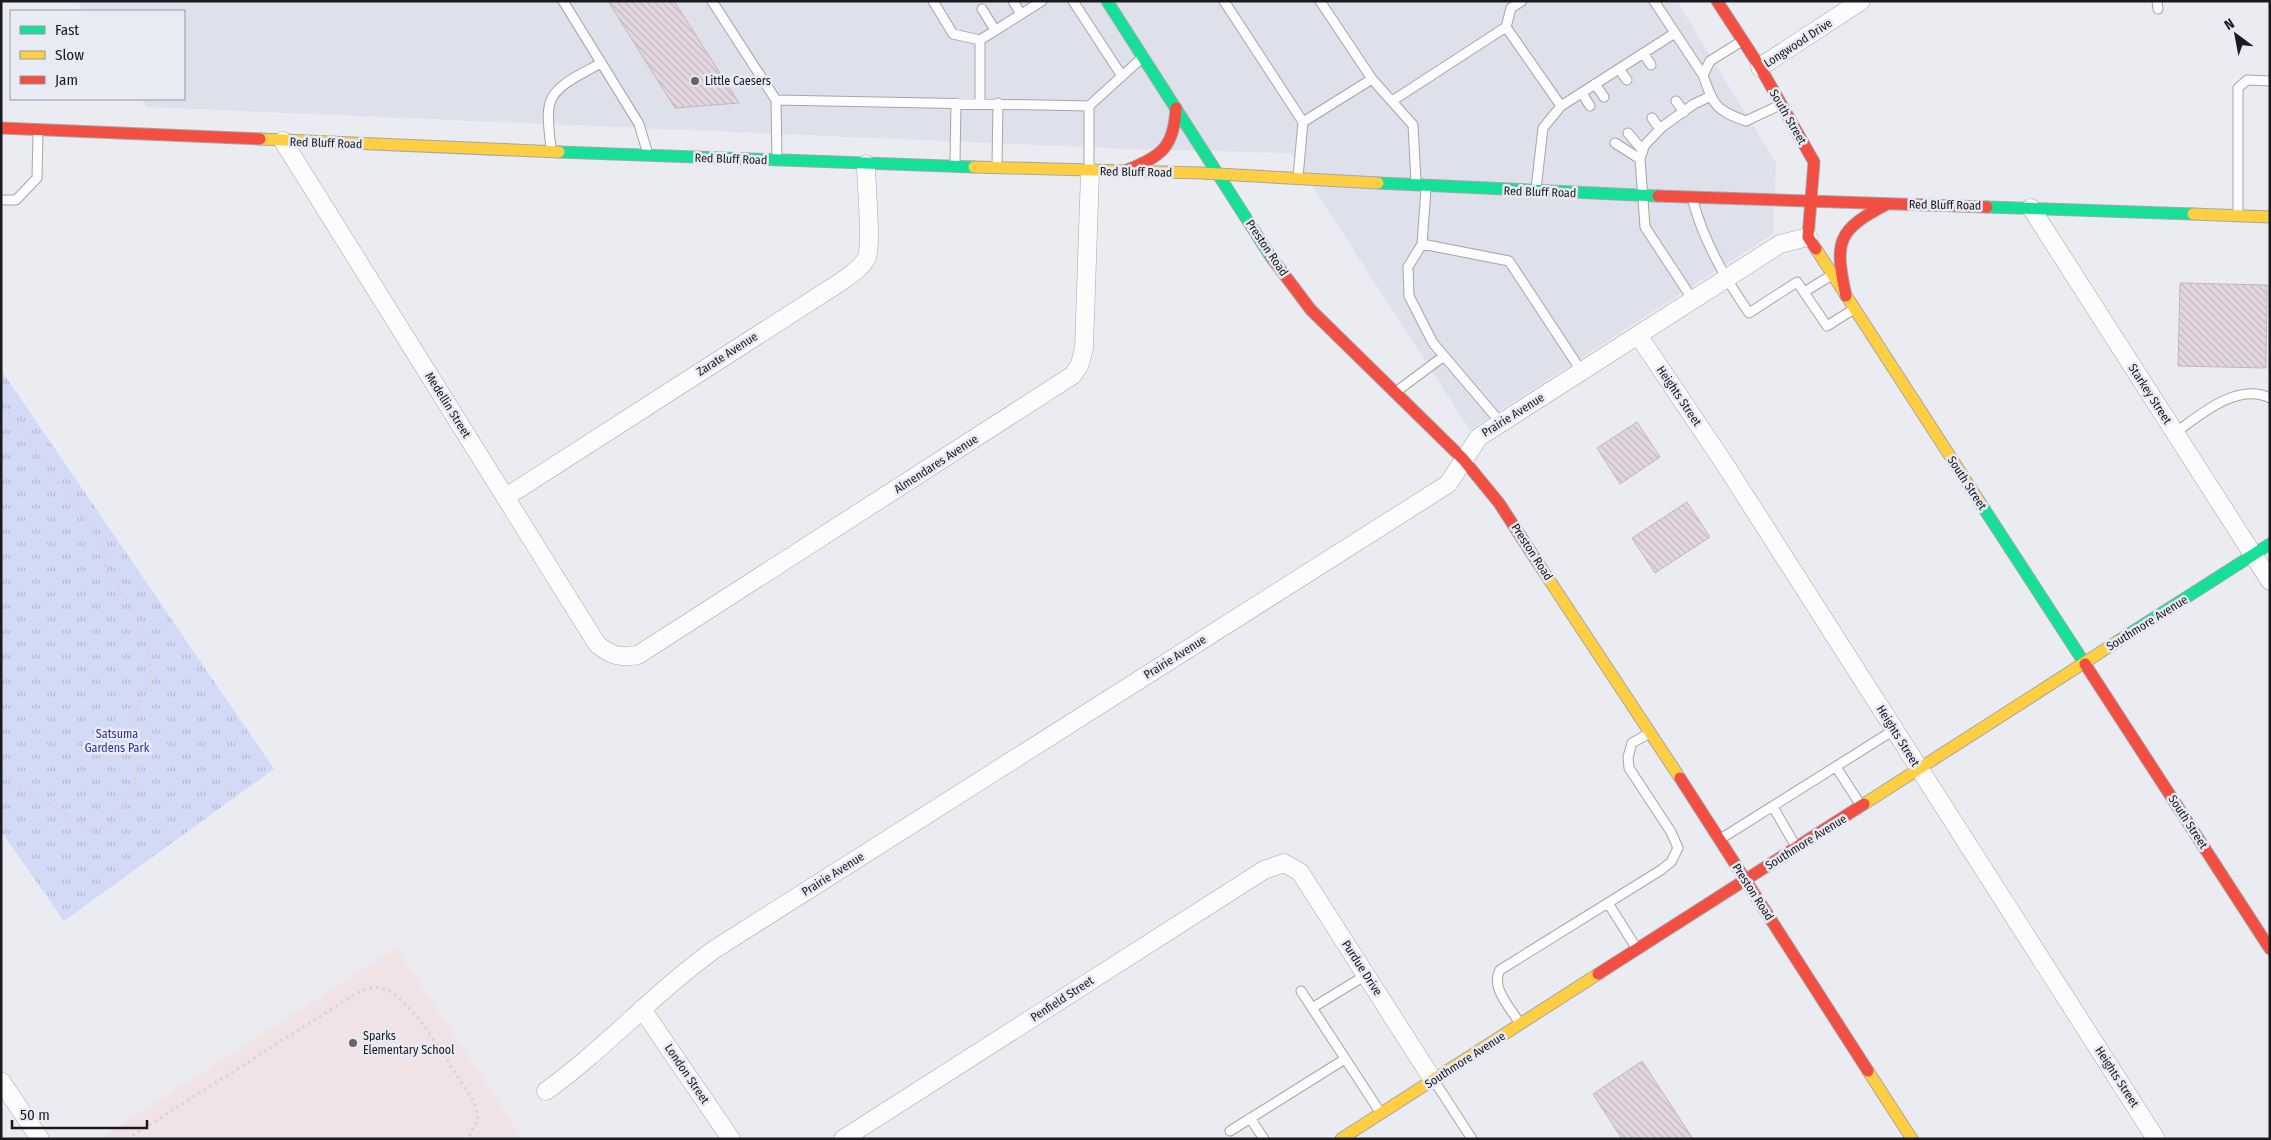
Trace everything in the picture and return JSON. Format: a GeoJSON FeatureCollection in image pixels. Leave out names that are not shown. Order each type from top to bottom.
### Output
{"type":"FeatureCollection","features":[{"type":"Feature","properties":{"kind":"main road","name":"Preston Road"},"geometry":{"type":"LineString","coordinates":[[1107,1],[1220,174],[1269,254],[1311,310],[1463,459],[1499,503],[1720,840],[1912,1139]]}},
{"type":"Feature","properties":{"kind":"main road","name":"South Street"},"geometry":{"type":"LineString","coordinates":[[1717,1],[1760,68],[1814,162],[1808,237],[2270,949]]}},
{"type":"Feature","properties":{"kind":"main road"},"geometry":{"type":"LineString","coordinates":[[1122,172],[1153,160],[1168,145],[1176,128],[1176,108]]}},
{"type":"Feature","properties":{"kind":"main road","name":"Red Bluff Road"},"geometry":{"type":"LineString","coordinates":[[2,127],[283,141],[955,168],[1220,174],[1536,192],[2270,217]]}},
{"type":"Feature","properties":{"kind":"main road"},"geometry":{"type":"LineString","coordinates":[[1846,296],[1838,259],[1845,236],[1859,219],[1887,204]]}},
{"type":"Feature","properties":{"kind":"main road","name":"Southmore Avenue"},"geometry":{"type":"LineString","coordinates":[[1341,1139],[2270,544]]}},
{"type":"Feature","properties":{"kind":"street","name":"Longwood Drive"},"geometry":{"type":"LineString","coordinates":[[1760,68],[1861,1]]}},
{"type":"Feature","properties":{"kind":"street","name":"Medellin Street"},"geometry":{"type":"LineString","coordinates":[[283,141],[597,644],[609,654],[622,658]]}},
{"type":"Feature","properties":{"kind":"street","name":"Zarate Avenue"},"geometry":{"type":"LineString","coordinates":[[506,497],[842,281],[856,269],[867,258],[866,164]]}},
{"type":"Feature","properties":{"kind":"street","name":"Almendares Avenue"},"geometry":{"type":"LineString","coordinates":[[622,658],[638,655],[1074,375],[1080,364],[1084,348],[1090,172]]}},
{"type":"Feature","properties":{"kind":"street","name":"Starkey Street"},"geometry":{"type":"LineString","coordinates":[[2031,208],[2270,581]]}},
{"type":"Feature","properties":{"kind":"street","name":"Prairie Avenue"},"geometry":{"type":"LineString","coordinates":[[546,1091],[580,1067],[691,966],[715,949],[1448,484],[1478,437],[1780,244],[1808,237]]}},
{"type":"Feature","properties":{"kind":"street","name":"Heights Street"},"geometry":{"type":"LineString","coordinates":[[1638,335],[1726,466],[2156,1139]]}},
{"type":"Feature","properties":{"kind":"street","name":"Purdue Drive"},"geometry":{"type":"LineString","coordinates":[[1284,863],[1300,872],[1433,1080]]}},
{"type":"Feature","properties":{"kind":"street","name":"Penfield Street"},"geometry":{"type":"LineString","coordinates":[[843,1139],[1264,870],[1284,863]]}},
{"type":"Feature","properties":{"kind":"street","name":"London Street"},"geometry":{"type":"LineString","coordinates":[[642,1009],[731,1139]]}},
{"type":"Feature","properties":{"kind":"street"},"geometry":{"type":"LineString","coordinates":[[1,1081],[40,1139]]}},
{"type":"Feature","properties":{"kind":"lane"},"geometry":{"type":"LineString","coordinates":[[563,1],[639,124],[649,156]]}},
{"type":"Feature","properties":{"kind":"lane"},"geometry":{"type":"LineString","coordinates":[[712,1],[776,100],[777,161]]}},
{"type":"Feature","properties":{"kind":"lane"},"geometry":{"type":"LineString","coordinates":[[933,1],[953,34],[980,40],[1042,1]]}},
{"type":"Feature","properties":{"kind":"lane"},"geometry":{"type":"LineString","coordinates":[[1012,1],[1021,14]]}},
{"type":"Feature","properties":{"kind":"lane"},"geometry":{"type":"LineString","coordinates":[[1073,1],[1122,76]]}},
{"type":"Feature","properties":{"kind":"lane"},"geometry":{"type":"LineString","coordinates":[[1224,1],[1304,122],[1298,179]]}},
{"type":"Feature","properties":{"kind":"lane"},"geometry":{"type":"LineString","coordinates":[[1320,1],[1372,79],[1413,125],[1421,186],[1422,244],[1408,267],[1409,296],[1433,343],[1501,423]]}},
{"type":"Feature","properties":{"kind":"lane"},"geometry":{"type":"LineString","coordinates":[[1392,101],[1506,27],[1511,8],[1522,1]]}},
{"type":"Feature","properties":{"kind":"lane"},"geometry":{"type":"LineString","coordinates":[[1654,1],[1703,75],[1710,96],[1724,114],[1746,121],[1781,105]]}},
{"type":"Feature","properties":{"kind":"lane"},"geometry":{"type":"LineString","coordinates":[[982,9],[996,30]]}},
{"type":"Feature","properties":{"kind":"lane"},"geometry":{"type":"LineString","coordinates":[[1506,27],[1561,106]]}},
{"type":"Feature","properties":{"kind":"lane"},"geometry":{"type":"LineString","coordinates":[[1536,192],[1544,128],[1561,106],[1675,33]]}},
{"type":"Feature","properties":{"kind":"lane"},"geometry":{"type":"LineString","coordinates":[[980,40],[980,103]]}},
{"type":"Feature","properties":{"kind":"lane"},"geometry":{"type":"LineString","coordinates":[[1703,75],[1710,61],[1742,41]]}},
{"type":"Feature","properties":{"kind":"lane"},"geometry":{"type":"LineString","coordinates":[[1643,53],[1651,65]]}},
{"type":"Feature","properties":{"kind":"lane"},"geometry":{"type":"LineString","coordinates":[[776,100],[1089,106],[1143,57]]}},
{"type":"Feature","properties":{"kind":"lane"},"geometry":{"type":"LineString","coordinates":[[551,152],[550,104],[553,97],[562,87],[601,62]]}},
{"type":"Feature","properties":{"kind":"lane"},"geometry":{"type":"LineString","coordinates":[[1619,69],[1627,80]]}},
{"type":"Feature","properties":{"kind":"lane"},"geometry":{"type":"LineString","coordinates":[[1304,122],[1372,79]]}},
{"type":"Feature","properties":{"kind":"lane"},"geometry":{"type":"LineString","coordinates":[[2238,215],[2238,88],[2247,80],[2270,81]]}},
{"type":"Feature","properties":{"kind":"lane"},"geometry":{"type":"LineString","coordinates":[[1595,84],[1604,97]]}},
{"type":"Feature","properties":{"kind":"lane"},"geometry":{"type":"LineString","coordinates":[[1582,93],[1590,106]]}},
{"type":"Feature","properties":{"kind":"lane"},"geometry":{"type":"LineString","coordinates":[[1693,300],[1645,227],[1641,155],[1644,146],[1660,129],[1710,96]]}},
{"type":"Feature","properties":{"kind":"lane"},"geometry":{"type":"LineString","coordinates":[[1676,101],[1684,112]]}},
{"type":"Feature","properties":{"kind":"lane"},"geometry":{"type":"LineString","coordinates":[[955,168],[956,103]]}},
{"type":"Feature","properties":{"kind":"lane"},"geometry":{"type":"LineString","coordinates":[[997,169],[998,103]]}},
{"type":"Feature","properties":{"kind":"lane"},"geometry":{"type":"LineString","coordinates":[[1089,106],[1090,172]]}},
{"type":"Feature","properties":{"kind":"lane"},"geometry":{"type":"LineString","coordinates":[[1652,118],[1660,129]]}},
{"type":"Feature","properties":{"kind":"lane"},"geometry":{"type":"LineString","coordinates":[[1,200],[16,200],[37,178],[38,130]]}},
{"type":"Feature","properties":{"kind":"lane"},"geometry":{"type":"LineString","coordinates":[[1628,133],[1641,155]]}},
{"type":"Feature","properties":{"kind":"lane"},"geometry":{"type":"LineString","coordinates":[[1615,143],[1641,155]]}},
{"type":"Feature","properties":{"kind":"lane"},"geometry":{"type":"LineString","coordinates":[[1693,198],[1700,228],[1726,279],[1749,313],[1798,282],[1827,326],[1854,309]]}},
{"type":"Feature","properties":{"kind":"lane"},"geometry":{"type":"LineString","coordinates":[[1422,244],[1509,261],[1582,372]]}},
{"type":"Feature","properties":{"kind":"lane"},"geometry":{"type":"LineString","coordinates":[[1804,292],[1832,275]]}},
{"type":"Feature","properties":{"kind":"lane"},"geometry":{"type":"LineString","coordinates":[[1394,393],[1444,356]]}},
{"type":"Feature","properties":{"kind":"lane"},"geometry":{"type":"LineString","coordinates":[[2175,434],[2199,415],[2228,398],[2249,393],[2270,398]]}},
{"type":"Feature","properties":{"kind":"lane"},"geometry":{"type":"LineString","coordinates":[[1720,840],[1894,730]]}},
{"type":"Feature","properties":{"kind":"lane"},"geometry":{"type":"LineString","coordinates":[[1520,1024],[1496,986],[1496,978],[1500,970],[1666,866],[1671,862],[1678,848],[1671,832],[1629,768],[1628,757],[1632,743],[1650,733]]}},
{"type":"Feature","properties":{"kind":"lane"},"geometry":{"type":"LineString","coordinates":[[1836,767],[1861,806]]}},
{"type":"Feature","properties":{"kind":"lane"},"geometry":{"type":"LineString","coordinates":[[1772,807],[1797,847]]}},
{"type":"Feature","properties":{"kind":"lane"},"geometry":{"type":"LineString","coordinates":[[1608,903],[1637,949]]}},
{"type":"Feature","properties":{"kind":"lane"},"geometry":{"type":"LineString","coordinates":[[1312,1008],[1366,975]]}},
{"type":"Feature","properties":{"kind":"lane"},"geometry":{"type":"LineString","coordinates":[[1301,991],[1381,1113]]}},
{"type":"Feature","properties":{"kind":"lane"},"geometry":{"type":"LineString","coordinates":[[1230,1131],[1345,1059]]}},
{"type":"Feature","properties":{"kind":"lane"},"geometry":{"type":"LineString","coordinates":[[1433,1080],[1472,1139]]}},
{"type":"Feature","properties":{"kind":"lane"},"geometry":{"type":"LineString","coordinates":[[1250,1118],[1264,1139]]}},
{"type":"Feature","properties":{"kind":"path"},"geometry":{"type":"LineString","coordinates":[[1,402],[102,544],[106,570],[137,618],[146,642],[152,669],[150,681],[133,719],[138,750],[138,768],[134,785],[113,822],[102,829],[91,828],[15,785],[1,772]]}},
{"type":"Feature","properties":{"kind":"path"},"geometry":{"type":"LineString","coordinates":[[127,1139],[352,996],[374,987],[392,992],[414,1012],[474,1102],[478,1120],[476,1128],[468,1139]]}},
{"type":"Feature","properties":{"kind":"shaded area"},"geometry":{"type":"Polygon","coordinates":[[[77,1],[1677,1],[1776,163],[1773,234],[1470,430],[1291,153],[1133,149],[147,107],[143,100],[185,100],[185,10],[82,10],[77,1]]]}},
{"type":"Feature","properties":{"kind":"shaded area","name":"Sparks Elementary School"},"geometry":{"type":"Polygon","coordinates":[[[396,948],[523,1139],[99,1139],[396,948]]]}},
{"type":"Feature","properties":{"kind":"green space","name":"Satsuma Gardens Park"},"geometry":{"type":"Polygon","coordinates":[[[1,370],[274,769],[64,921],[1,831],[1,370]]]}},
{"type":"Feature","properties":{"kind":"building"},"geometry":{"type":"Polygon","coordinates":[[[608,1],[674,1],[739,103],[675,108],[608,1]]]}},
{"type":"Feature","properties":{"kind":"building"},"geometry":{"type":"Polygon","coordinates":[[[2180,283],[2267,285],[2266,368],[2178,366],[2180,283]]]}},
{"type":"Feature","properties":{"kind":"building"},"geometry":{"type":"Polygon","coordinates":[[[1637,422],[1660,457],[1620,484],[1597,448],[1637,422]]]}},
{"type":"Feature","properties":{"kind":"building"},"geometry":{"type":"Polygon","coordinates":[[[1687,502],[1710,537],[1655,573],[1632,538],[1687,502]]]}},
{"type":"Feature","properties":{"kind":"building"},"geometry":{"type":"Polygon","coordinates":[[[1642,1061],[1693,1139],[1622,1139],[1593,1094],[1642,1061]]]}},
{"type":"Feature","properties":{"kind":"traffic: fast"},"geometry":{"type":"LineString","coordinates":[[1107,1],[1271,257]]}},
{"type":"Feature","properties":{"kind":"traffic: fast"},"geometry":{"type":"LineString","coordinates":[[559,152],[974,167]]}},
{"type":"Feature","properties":{"kind":"traffic: fast"},"geometry":{"type":"LineString","coordinates":[[1378,183],[1658,196]]}},
{"type":"Feature","properties":{"kind":"traffic: fast"},"geometry":{"type":"LineString","coordinates":[[1987,207],[2193,214]]}},
{"type":"Feature","properties":{"kind":"traffic: fast"},"geometry":{"type":"LineString","coordinates":[[1981,504],[2085,664]]}},
{"type":"Feature","properties":{"kind":"traffic: fast"},"geometry":{"type":"LineString","coordinates":[[2118,641],[2270,544]]}},
{"type":"Feature","properties":{"kind":"traffic: slow"},"geometry":{"type":"LineString","coordinates":[[260,139],[559,152]]}},
{"type":"Feature","properties":{"kind":"traffic: slow"},"geometry":{"type":"LineString","coordinates":[[974,167],[1201,173],[1378,183]]}},
{"type":"Feature","properties":{"kind":"traffic: slow"},"geometry":{"type":"LineString","coordinates":[[2193,214],[2270,217]]}},
{"type":"Feature","properties":{"kind":"traffic: slow"},"geometry":{"type":"LineString","coordinates":[[1816,249],[1981,504]]}},
{"type":"Feature","properties":{"kind":"traffic: slow"},"geometry":{"type":"LineString","coordinates":[[1538,563],[1680,778]]}},
{"type":"Feature","properties":{"kind":"traffic: slow"},"geometry":{"type":"LineString","coordinates":[[1864,804],[2118,641]]}},
{"type":"Feature","properties":{"kind":"traffic: slow"},"geometry":{"type":"LineString","coordinates":[[1341,1139],[1598,974]]}},
{"type":"Feature","properties":{"kind":"traffic: slow"},"geometry":{"type":"LineString","coordinates":[[1868,1071],[1912,1139]]}},
{"type":"Feature","properties":{"kind":"traffic: jam"},"geometry":{"type":"LineString","coordinates":[[1717,1],[1760,67],[1814,162],[1808,237],[1816,249]]}},
{"type":"Feature","properties":{"kind":"traffic: jam"},"geometry":{"type":"LineString","coordinates":[[1127,170],[1149,160],[1164,148],[1172,132],[1176,108]]}},
{"type":"Feature","properties":{"kind":"traffic: jam"},"geometry":{"type":"LineString","coordinates":[[1,128],[260,139]]}},
{"type":"Feature","properties":{"kind":"traffic: jam"},"geometry":{"type":"LineString","coordinates":[[1658,196],[1987,207]]}},
{"type":"Feature","properties":{"kind":"traffic: jam"},"geometry":{"type":"LineString","coordinates":[[1846,296],[1840,262],[1843,239],[1858,222],[1887,204]]}},
{"type":"Feature","properties":{"kind":"traffic: jam"},"geometry":{"type":"LineString","coordinates":[[1271,257],[1311,310],[1463,459],[1499,503],[1538,563]]}},
{"type":"Feature","properties":{"kind":"traffic: jam"},"geometry":{"type":"LineString","coordinates":[[2085,664],[2270,949]]}},
{"type":"Feature","properties":{"kind":"traffic: jam"},"geometry":{"type":"LineString","coordinates":[[1680,778],[1868,1071]]}},
{"type":"Feature","properties":{"kind":"traffic: jam"},"geometry":{"type":"LineString","coordinates":[[1598,974],[1864,804]]}},
{"type":"Feature","properties":{"kind":"place","name":"Little Caesers"},"geometry":{"type":"Point","coordinates":[695,81]}},
{"type":"Feature","properties":{"kind":"place","name":"Sparks Elementary School"},"geometry":{"type":"Point","coordinates":[353,1043]}}]}
